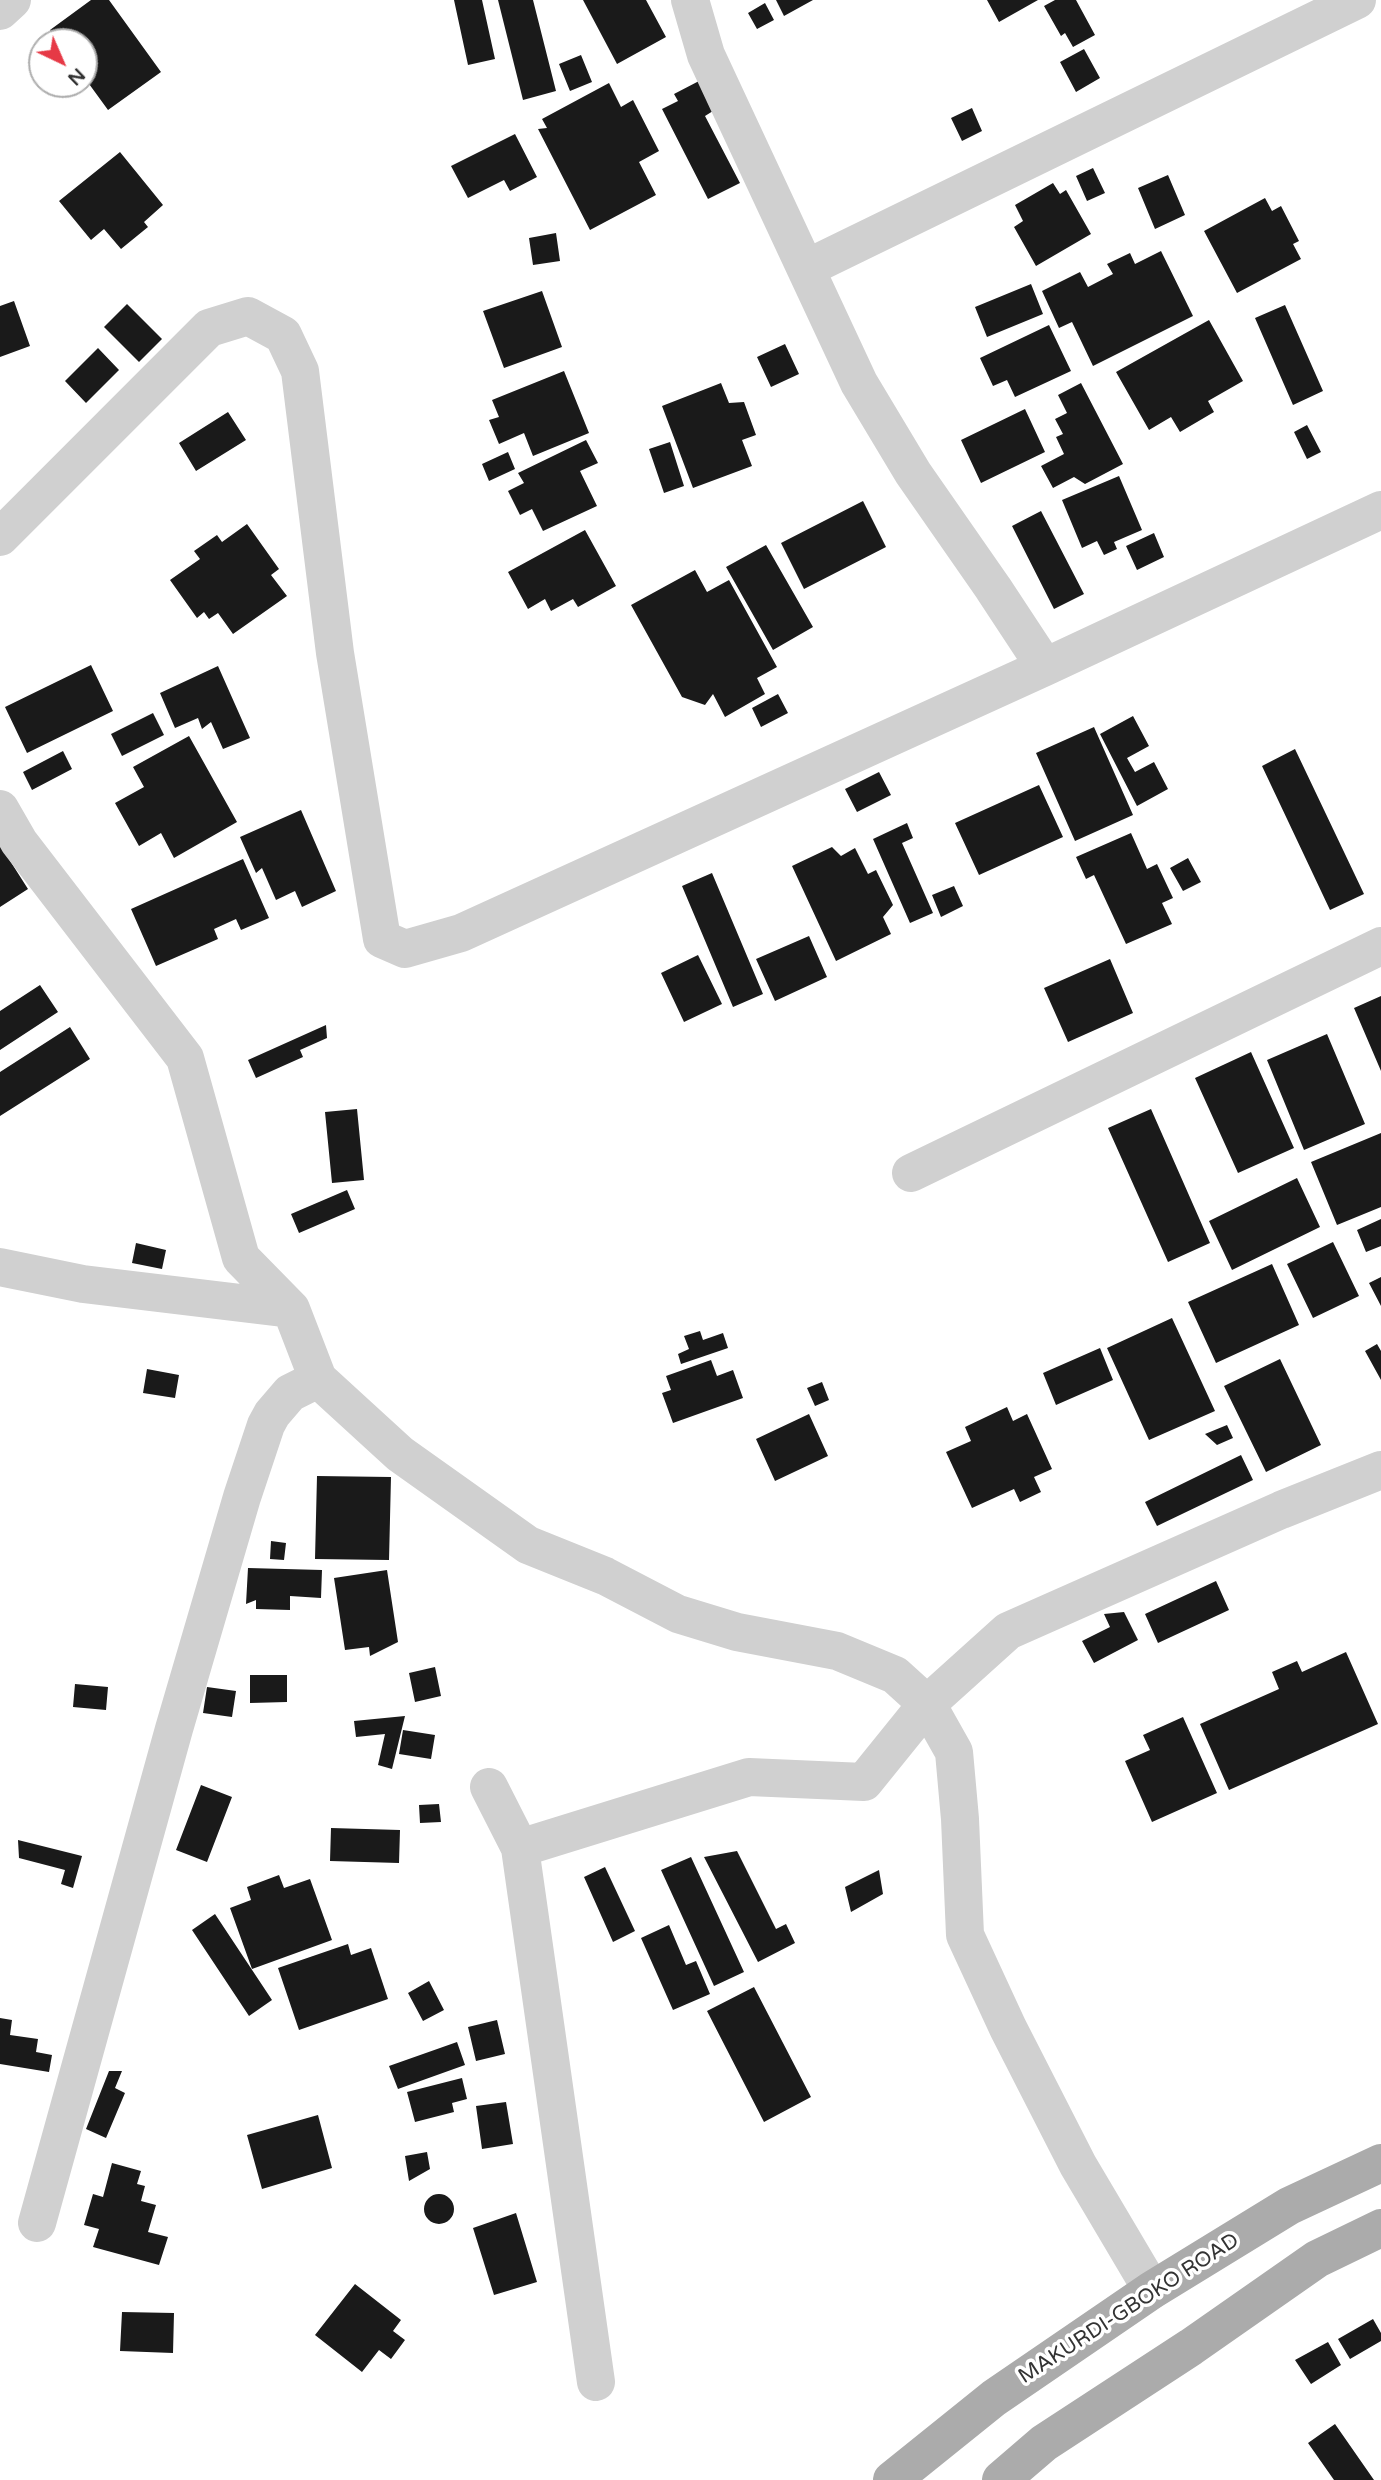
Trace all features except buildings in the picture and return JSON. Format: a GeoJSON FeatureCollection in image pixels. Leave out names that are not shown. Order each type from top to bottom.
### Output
{"type":"FeatureCollection","features":[{"type":"Feature","properties":{"kind":"main road","name":"MAKURDI-GBOKO ROAD"},"geometry":{"type":"LineString","coordinates":[[892,2480],[994,2398],[1152,2290],[1289,2206],[1381,2163]]}},
{"type":"Feature","properties":{"kind":"main road"},"geometry":{"type":"LineString","coordinates":[[1001,2480],[1044,2443],[1191,2347],[1317,2259],[1381,2228]]}},
{"type":"Feature","properties":{"kind":"street"},"geometry":{"type":"LineString","coordinates":[[0,11],[12,0]]}},
{"type":"Feature","properties":{"kind":"street"},"geometry":{"type":"LineString","coordinates":[[690,0],[706,55],[859,383],[914,473],[1045,667]]}},
{"type":"Feature","properties":{"kind":"street"},"geometry":{"type":"LineString","coordinates":[[807,268],[1357,0]]}},
{"type":"Feature","properties":{"kind":"street"},"geometry":{"type":"LineString","coordinates":[[0,537],[209,328],[248,316],[283,335],[300,371],[335,653],[382,939],[405,949],[461,933],[1045,667],[1381,510]]}},
{"type":"Feature","properties":{"kind":"street"},"geometry":{"type":"LineString","coordinates":[[0,809],[19,842],[185,1058],[240,1258],[291,1309],[318,1379],[400,1454],[528,1545],[605,1576],[678,1614],[737,1632],[837,1651],[895,1675],[927,1704],[954,1752],[965,1936],[1008,2028],[1078,2165],[1152,2290]]}},
{"type":"Feature","properties":{"kind":"street"},"geometry":{"type":"LineString","coordinates":[[911,1173],[1381,946]]}},
{"type":"Feature","properties":{"kind":"street"},"geometry":{"type":"LineString","coordinates":[[0,1267],[83,1284],[291,1309]]}},
{"type":"Feature","properties":{"kind":"street"},"geometry":{"type":"LineString","coordinates":[[37,2223],[174,1729],[242,1497],[272,1414],[290,1393],[318,1379]]}},
{"type":"Feature","properties":{"kind":"street"},"geometry":{"type":"LineString","coordinates":[[520,1848],[749,1777],[864,1782],[927,1704],[1008,1631],[1281,1510],[1381,1470]]}},
{"type":"Feature","properties":{"kind":"street"},"geometry":{"type":"LineString","coordinates":[[489,1787],[520,1848],[596,2382]]}}]}
